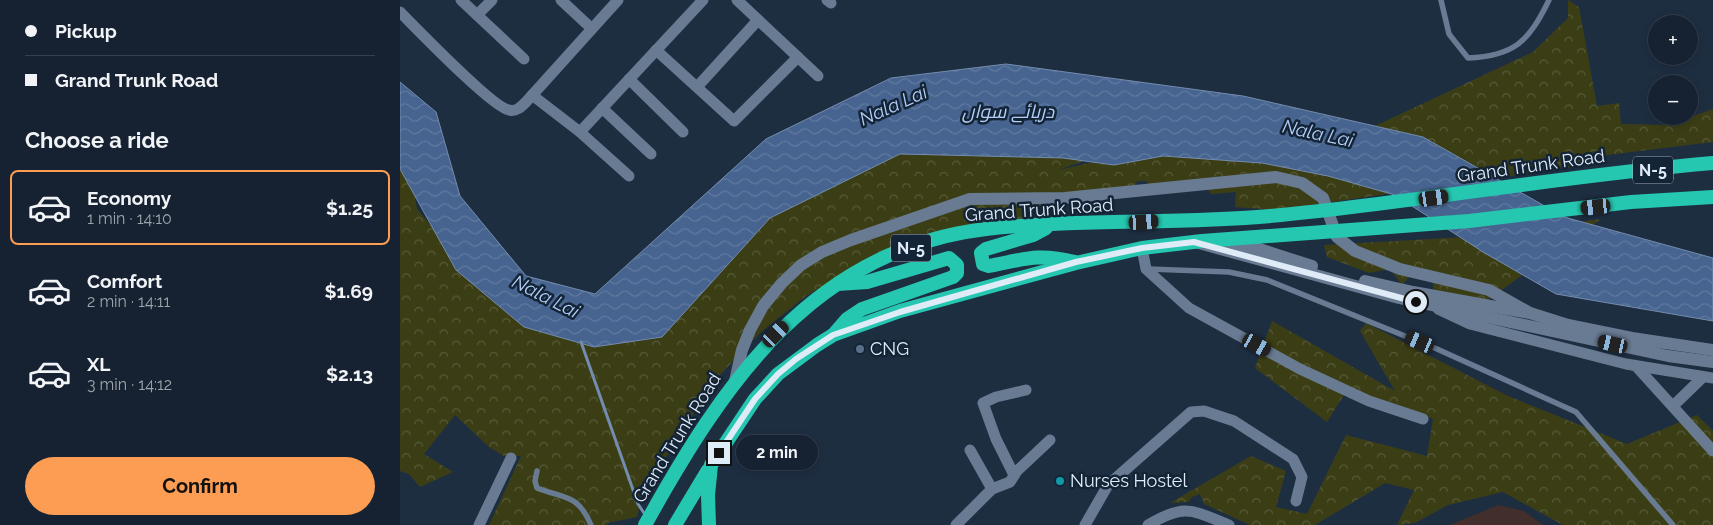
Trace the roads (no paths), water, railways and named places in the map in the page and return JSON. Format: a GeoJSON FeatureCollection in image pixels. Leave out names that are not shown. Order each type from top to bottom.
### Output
{"type":"FeatureCollection","features":[{"type":"Feature","properties":{"kind":"highway","name":"Grand Trunk Road"},"geometry":{"type":"LineString","coordinates":[[645,525],[735,381],[763,347],[788,322],[838,284],[892,256],[954,235],[990,229],[1278,215],[1713,163]]}},
{"type":"Feature","properties":{"kind":"highway","name":"N-5"},"geometry":{"type":"LineString","coordinates":[[677,521],[711,465],[755,399],[778,374],[796,359],[833,335],[900,312],[1076,262],[1142,248],[1229,239],[1469,221],[1631,202],[1713,197]]}},
{"type":"Feature","properties":{"kind":"highway"},"geometry":{"type":"LineString","coordinates":[[1049,226],[1033,235],[986,250],[982,253],[980,259],[983,264],[989,266],[1038,256],[1050,256],[1076,262]]}},
{"type":"Feature","properties":{"kind":"highway"},"geometry":{"type":"LineString","coordinates":[[833,335],[847,319],[862,309],[953,277],[956,273],[957,265],[948,258],[868,282],[838,284]]}},
{"type":"Feature","properties":{"kind":"highway","name":"N-5"},"geometry":{"type":"LineString","coordinates":[[709,525],[708,495],[711,465]]}},
{"type":"Feature","properties":{"kind":"main road"},"geometry":{"type":"LineString","coordinates":[[735,381],[742,350],[763,306],[802,265],[822,252],[851,240],[970,199],[1065,198],[1276,177],[1302,184],[1318,194],[1322,198],[1337,237],[1355,251],[1400,269],[1489,290],[1530,313]]}},
{"type":"Feature","properties":{"kind":"main road"},"geometry":{"type":"LineString","coordinates":[[1229,239],[1347,276],[1413,292],[1530,313],[1568,325],[1632,338],[1713,350]]}},
{"type":"Feature","properties":{"kind":"main road"},"geometry":{"type":"LineString","coordinates":[[1194,242],[1390,296],[1668,356],[1713,362]]}},
{"type":"Feature","properties":{"kind":"street"},"geometry":{"type":"LineString","coordinates":[[461,0],[524,58]]}},
{"type":"Feature","properties":{"kind":"street"},"geometry":{"type":"LineString","coordinates":[[477,15],[492,0]]}},
{"type":"Feature","properties":{"kind":"street"},"geometry":{"type":"LineString","coordinates":[[562,0],[591,28]]}},
{"type":"Feature","properties":{"kind":"street"},"geometry":{"type":"LineString","coordinates":[[400,12],[502,108],[516,110],[532,95],[618,0]]}},
{"type":"Feature","properties":{"kind":"street"},"geometry":{"type":"LineString","coordinates":[[580,132],[703,0]]}},
{"type":"Feature","properties":{"kind":"street"},"geometry":{"type":"LineString","coordinates":[[737,0],[818,76]]}},
{"type":"Feature","properties":{"kind":"street"},"geometry":{"type":"LineString","coordinates":[[697,87],[758,20]]}},
{"type":"Feature","properties":{"kind":"street"},"geometry":{"type":"LineString","coordinates":[[656,50],[732,120],[736,121],[798,57]]}},
{"type":"Feature","properties":{"kind":"street"},"geometry":{"type":"LineString","coordinates":[[629,79],[683,132]]}},
{"type":"Feature","properties":{"kind":"street"},"geometry":{"type":"LineString","coordinates":[[532,95],[580,132],[629,176]]}},
{"type":"Feature","properties":{"kind":"street"},"geometry":{"type":"LineString","coordinates":[[602,108],[651,154]]}},
{"type":"Feature","properties":{"kind":"street"},"geometry":{"type":"LineString","coordinates":[[1142,248],[1146,269],[1189,308],[1300,369],[1369,401],[1423,418]]}},
{"type":"Feature","properties":{"kind":"street"},"geometry":{"type":"LineString","coordinates":[[1432,305],[1462,322],[1636,366],[1708,378]]}},
{"type":"Feature","properties":{"kind":"street"},"geometry":{"type":"LineString","coordinates":[[1636,366],[1713,451]]}},
{"type":"Feature","properties":{"kind":"street"},"geometry":{"type":"LineString","coordinates":[[1673,406],[1708,378]]}},
{"type":"Feature","properties":{"kind":"street"},"geometry":{"type":"LineString","coordinates":[[1014,475],[996,439],[983,403],[996,397],[1026,390]]}},
{"type":"Feature","properties":{"kind":"street"},"geometry":{"type":"LineString","coordinates":[[1085,525],[1108,485],[1191,412],[1204,411],[1234,421],[1293,459],[1302,477],[1296,501]]}},
{"type":"Feature","properties":{"kind":"street"},"geometry":{"type":"LineString","coordinates":[[956,525],[992,489],[1010,482],[1014,475],[1050,440]]}},
{"type":"Feature","properties":{"kind":"street"},"geometry":{"type":"LineString","coordinates":[[970,450],[992,489]]}},
{"type":"Feature","properties":{"kind":"street"},"geometry":{"type":"LineString","coordinates":[[479,525],[511,458]]}},
{"type":"Feature","properties":{"kind":"street"},"geometry":{"type":"LineString","coordinates":[[1148,525],[1169,512],[1193,510],[1229,525]]}},
{"type":"Feature","properties":{"kind":"lane"},"geometry":{"type":"LineString","coordinates":[[1441,0],[1449,34],[1468,58],[1494,57],[1521,43],[1537,25],[1549,0]]}},
{"type":"Feature","properties":{"kind":"lane"},"geometry":{"type":"LineString","coordinates":[[1146,269],[1229,272],[1267,280],[1437,350],[1576,412],[1673,525]]}},
{"type":"Feature","properties":{"kind":"lane"},"geometry":{"type":"LineString","coordinates":[[537,471],[535,481],[537,488],[568,497],[577,502],[585,511],[591,525]]}},
{"type":"Feature","properties":{"kind":"water","name":"دریائے سواں"},"geometry":{"type":"Polygon","coordinates":[[[1006,64],[1243,96],[1423,137],[1564,217],[1713,258],[1713,321],[1556,294],[1483,252],[1395,195],[1328,176],[1262,163],[1163,156],[1114,165],[1063,158],[900,154],[770,218],[662,337],[594,347],[524,327],[456,270],[400,169],[400,82],[436,112],[460,196],[526,276],[595,294],[766,139],[891,78],[1006,64]]]}},
{"type":"Feature","properties":{"kind":"waterway"},"geometry":{"type":"LineString","coordinates":[[581,342],[638,504],[646,516]]}},
{"type":"Feature","properties":{"kind":"place","name":"CNG"},"geometry":{"type":"Point","coordinates":[860,349]}},
{"type":"Feature","properties":{"kind":"place","name":"Nurses Hostel"},"geometry":{"type":"Point","coordinates":[1060,481]}},
{"type":"Feature","properties":{"kind":"water label","name":"Nala Lai"},"geometry":{"type":"Point","coordinates":[893,105]}},
{"type":"Feature","properties":{"kind":"water label","name":"Nala Lai"},"geometry":{"type":"Point","coordinates":[1318,133]}},
{"type":"Feature","properties":{"kind":"water label","name":"Nala Lai"},"geometry":{"type":"Point","coordinates":[546,296]}}]}
